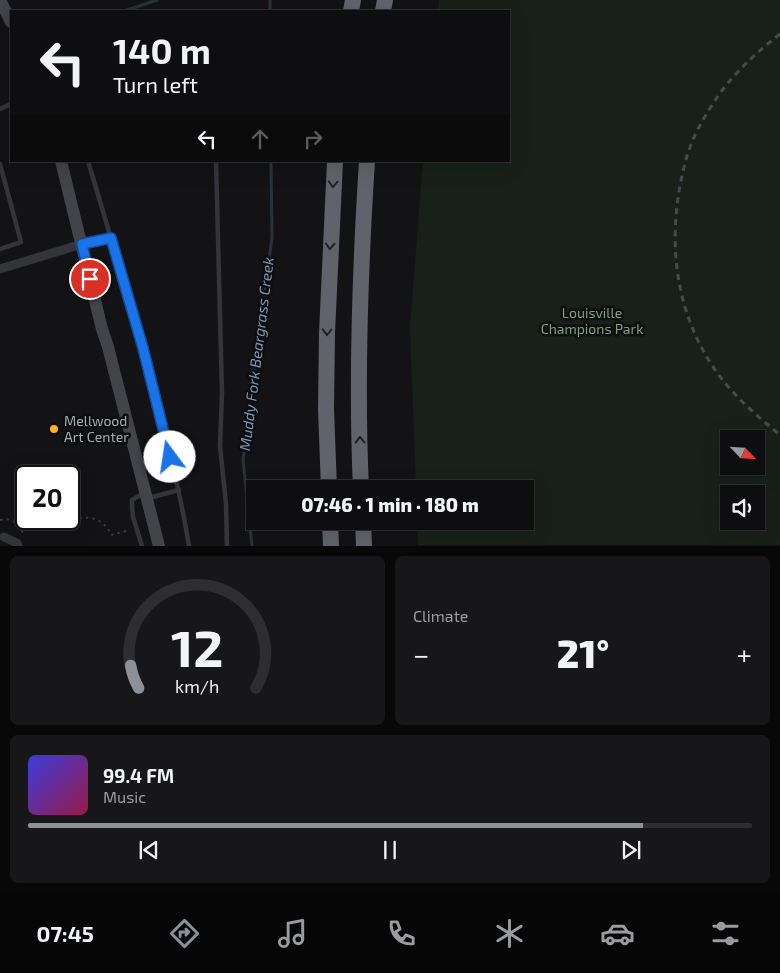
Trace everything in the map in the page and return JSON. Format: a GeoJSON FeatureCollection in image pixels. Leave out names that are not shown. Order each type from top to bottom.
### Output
{"type":"FeatureCollection","features":[{"type":"Feature","properties":{"kind":"highway"},"geometry":{"type":"LineString","coordinates":[[329,480],[326,409],[329,283],[335,162]]}},
{"type":"Feature","properties":{"kind":"highway"},"geometry":{"type":"LineString","coordinates":[[361,480],[359,388],[361,271],[367,162]]}},
{"type":"Feature","properties":{"kind":"highway"},"geometry":{"type":"LineString","coordinates":[[330,530],[331,546]]}},
{"type":"Feature","properties":{"kind":"highway"},"geometry":{"type":"LineString","coordinates":[[363,530],[364,546]]}},
{"type":"Feature","properties":{"kind":"street"},"geometry":{"type":"LineString","coordinates":[[0,0],[10,20]]}},
{"type":"Feature","properties":{"kind":"street"},"geometry":{"type":"LineString","coordinates":[[61,162],[102,329],[159,546]]}},
{"type":"Feature","properties":{"kind":"street"},"geometry":{"type":"LineString","coordinates":[[0,269],[82,244]]}},
{"type":"Feature","properties":{"kind":"street"},"geometry":{"type":"LineString","coordinates":[[4,537],[17,543],[18,546]]}},
{"type":"Feature","properties":{"kind":"lane"},"geometry":{"type":"LineString","coordinates":[[88,162],[143,348],[179,490],[189,546]]}},
{"type":"Feature","properties":{"kind":"lane"},"geometry":{"type":"LineString","coordinates":[[216,162],[222,393],[220,446],[226,504],[227,546]]}},
{"type":"Feature","properties":{"kind":"lane"},"geometry":{"type":"LineString","coordinates":[[0,164],[21,242],[0,249]]}},
{"type":"Feature","properties":{"kind":"lane"},"geometry":{"type":"LineString","coordinates":[[82,244],[111,238]]}},
{"type":"Feature","properties":{"kind":"lane"},"geometry":{"type":"LineString","coordinates":[[142,546],[132,500],[179,490]]}},
{"type":"Feature","properties":{"kind":"path"},"geometry":{"type":"LineString","coordinates":[[80,517],[92,518],[103,524],[111,535],[130,530]]}},
{"type":"Feature","properties":{"kind":"path"},"geometry":{"type":"LineString","coordinates":[[0,520],[5,519],[15,522]]}},
{"type":"Feature","properties":{"kind":"green space","name":"Louisville Champions Park"},"geometry":{"type":"Polygon","coordinates":[[[439,0],[780,0],[780,545],[418,545],[417,530],[534,530],[534,480],[416,480],[410,327],[423,162],[510,162],[510,10],[438,10],[439,0]]]}},
{"type":"Feature","properties":{"kind":"waterway"},"geometry":{"type":"LineString","coordinates":[[127,10],[157,0]]}},
{"type":"Feature","properties":{"kind":"waterway","name":"Muddy Fork Beargrass Creek"},"geometry":{"type":"LineString","coordinates":[[270,0],[270,10]]}},
{"type":"Feature","properties":{"kind":"waterway","name":"Muddy Fork Beargrass Creek"},"geometry":{"type":"LineString","coordinates":[[252,546],[243,460],[272,237],[271,162]]}},
{"type":"Feature","properties":{"kind":"railway"},"geometry":{"type":"LineString","coordinates":[[780,34],[739,71],[704,117],[687,156],[680,184],[675,240],[682,296],[690,323],[702,349],[718,374],[732,391],[780,435]]}},
{"type":"Feature","properties":{"kind":"place","name":"Mellwood Art Center"},"geometry":{"type":"Point","coordinates":[54,429]}},
{"type":"Feature","properties":{"kind":"route"},"geometry":{"type":"LineString","coordinates":[[90,279],[82,244],[111,238],[143,348],[170,457]]}}]}
